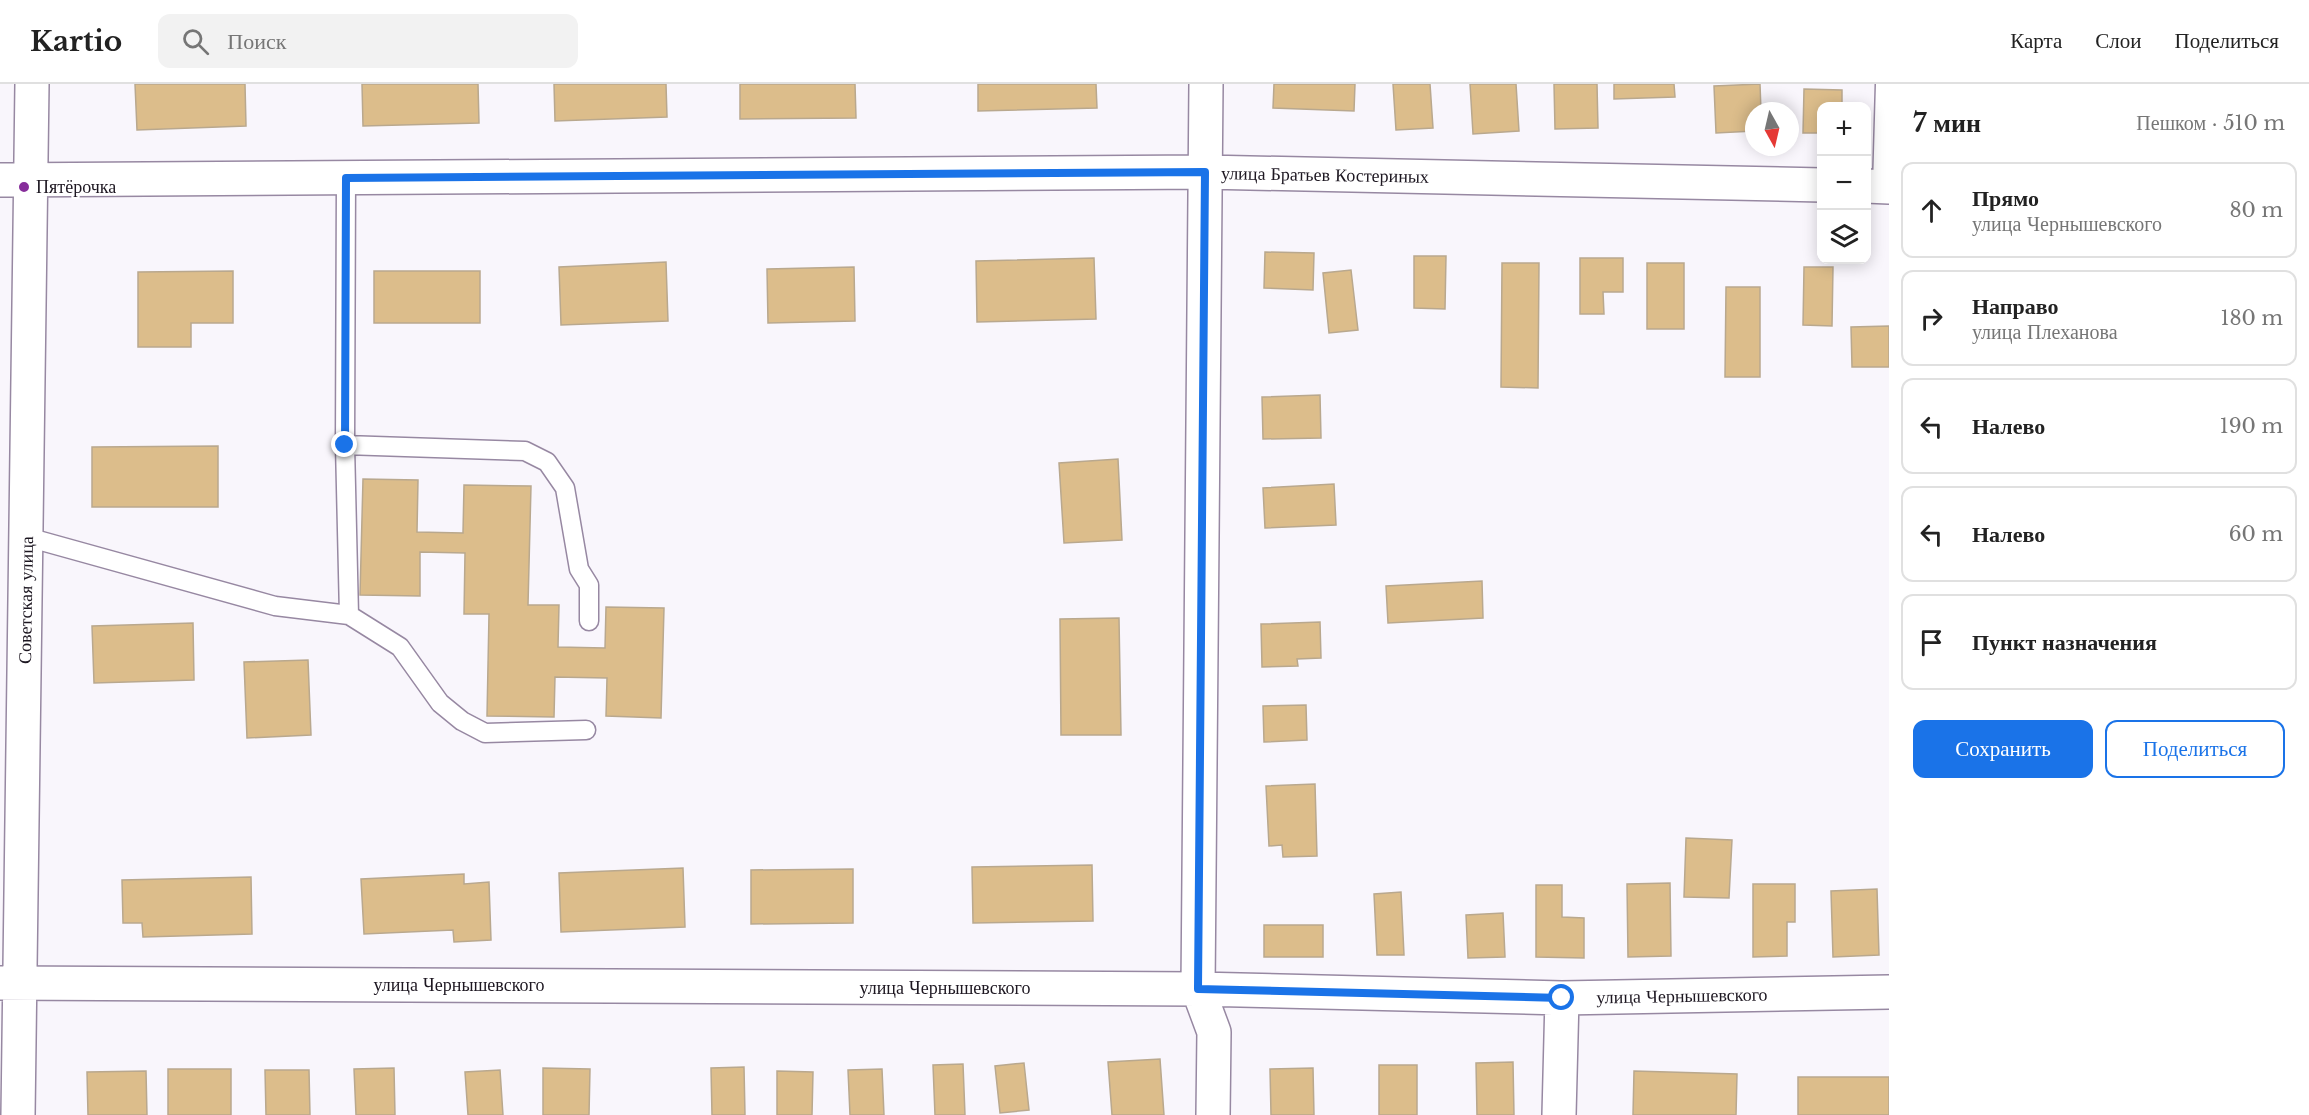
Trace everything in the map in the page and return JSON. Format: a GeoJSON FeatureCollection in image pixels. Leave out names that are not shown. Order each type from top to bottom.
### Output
{"type":"FeatureCollection","features":[{"type":"Feature","properties":{"kind":"street","name":"Советская улица"},"geometry":{"type":"LineString","coordinates":[[18,1115],[10,983],[27,537],[16,179],[32,84]]}},
{"type":"Feature","properties":{"kind":"street"},"geometry":{"type":"LineString","coordinates":[[1206,84],[1198,989],[1214,1032],[1213,1115]]}},
{"type":"Feature","properties":{"kind":"street","name":"улица Братьев Костериных"},"geometry":{"type":"LineString","coordinates":[[16,179],[1205,172],[1817,186]]}},
{"type":"Feature","properties":{"kind":"street","name":"улица Чернышевского"},"geometry":{"type":"LineString","coordinates":[[10,983],[1198,989],[1562,998],[1889,992]]}},
{"type":"Feature","properties":{"kind":"street"},"geometry":{"type":"LineString","coordinates":[[1559,1115],[1562,998]]}},
{"type":"Feature","properties":{"kind":"lane"},"geometry":{"type":"LineString","coordinates":[[1879,187],[1885,84]]}},
{"type":"Feature","properties":{"kind":"lane"},"geometry":{"type":"LineString","coordinates":[[346,178],[345,445],[349,615]]}},
{"type":"Feature","properties":{"kind":"lane"},"geometry":{"type":"LineString","coordinates":[[345,445],[525,451],[547,462],[565,488],[579,569],[590,585],[589,621]]}},
{"type":"Feature","properties":{"kind":"lane"},"geometry":{"type":"LineString","coordinates":[[27,537],[275,606],[349,615],[400,647],[440,703],[462,721],[485,734],[586,730]]}},
{"type":"Feature","properties":{"kind":"building"},"geometry":{"type":"Polygon","coordinates":[[[135,84],[245,84],[246,126],[137,130],[135,84]]]}},
{"type":"Feature","properties":{"kind":"building"},"geometry":{"type":"Polygon","coordinates":[[[362,84],[478,84],[479,123],[363,126],[362,84]]]}},
{"type":"Feature","properties":{"kind":"building"},"geometry":{"type":"Polygon","coordinates":[[[554,84],[666,84],[667,117],[555,121],[554,84]]]}},
{"type":"Feature","properties":{"kind":"building"},"geometry":{"type":"Polygon","coordinates":[[[740,84],[855,84],[856,118],[740,119],[740,84]]]}},
{"type":"Feature","properties":{"kind":"building"},"geometry":{"type":"Polygon","coordinates":[[[978,84],[1096,84],[1097,108],[978,111],[978,84]]]}},
{"type":"Feature","properties":{"kind":"building"},"geometry":{"type":"Polygon","coordinates":[[[1274,84],[1355,84],[1354,111],[1273,108],[1274,84]]]}},
{"type":"Feature","properties":{"kind":"building"},"geometry":{"type":"Polygon","coordinates":[[[1393,84],[1430,84],[1433,128],[1396,130],[1393,84]]]}},
{"type":"Feature","properties":{"kind":"building"},"geometry":{"type":"Polygon","coordinates":[[[1470,84],[1516,84],[1519,131],[1473,134],[1470,84]]]}},
{"type":"Feature","properties":{"kind":"building"},"geometry":{"type":"Polygon","coordinates":[[[1554,84],[1597,84],[1598,128],[1555,129],[1554,84]]]}},
{"type":"Feature","properties":{"kind":"building"},"geometry":{"type":"Polygon","coordinates":[[[1614,84],[1674,84],[1675,97],[1614,99],[1614,84]]]}},
{"type":"Feature","properties":{"kind":"building"},"geometry":{"type":"Polygon","coordinates":[[[1760,84],[1761,102],[1745,102],[1745,131],[1716,133],[1714,86],[1760,84]]]}},
{"type":"Feature","properties":{"kind":"building"},"geometry":{"type":"Polygon","coordinates":[[[1804,89],[1842,90],[1842,102],[1817,102],[1817,133],[1803,133],[1804,89]]]}},
{"type":"Feature","properties":{"kind":"building"},"geometry":{"type":"Polygon","coordinates":[[[1265,252],[1314,253],[1313,290],[1264,288],[1265,252]]]}},
{"type":"Feature","properties":{"kind":"building"},"geometry":{"type":"Polygon","coordinates":[[[1414,256],[1446,256],[1445,309],[1414,308],[1414,256]]]}},
{"type":"Feature","properties":{"kind":"building"},"geometry":{"type":"Polygon","coordinates":[[[1094,258],[1096,319],[977,322],[976,261],[1094,258]]]}},
{"type":"Feature","properties":{"kind":"building"},"geometry":{"type":"Polygon","coordinates":[[[1580,258],[1623,258],[1623,292],[1603,292],[1604,314],[1580,314],[1580,258]]]}},
{"type":"Feature","properties":{"kind":"building"},"geometry":{"type":"Polygon","coordinates":[[[666,262],[668,321],[561,325],[559,267],[666,262]]]}},
{"type":"Feature","properties":{"kind":"building"},"geometry":{"type":"Polygon","coordinates":[[[1502,263],[1539,263],[1538,388],[1501,387],[1502,263]]]}},
{"type":"Feature","properties":{"kind":"building"},"geometry":{"type":"Polygon","coordinates":[[[1647,263],[1684,263],[1684,329],[1647,329],[1647,263]]]}},
{"type":"Feature","properties":{"kind":"building"},"geometry":{"type":"Polygon","coordinates":[[[854,267],[855,321],[768,323],[767,269],[854,267]]]}},
{"type":"Feature","properties":{"kind":"building"},"geometry":{"type":"Polygon","coordinates":[[[1804,267],[1833,267],[1832,326],[1803,325],[1804,267]]]}},
{"type":"Feature","properties":{"kind":"building"},"geometry":{"type":"Polygon","coordinates":[[[1351,270],[1358,330],[1329,333],[1323,273],[1351,270]]]}},
{"type":"Feature","properties":{"kind":"building"},"geometry":{"type":"Polygon","coordinates":[[[233,271],[233,323],[191,323],[191,347],[138,347],[138,272],[233,271]]]}},
{"type":"Feature","properties":{"kind":"building"},"geometry":{"type":"Polygon","coordinates":[[[374,271],[480,271],[480,323],[374,323],[374,271]]]}},
{"type":"Feature","properties":{"kind":"building"},"geometry":{"type":"Polygon","coordinates":[[[1726,287],[1760,287],[1760,377],[1725,377],[1726,287]]]}},
{"type":"Feature","properties":{"kind":"building"},"geometry":{"type":"Polygon","coordinates":[[[1889,326],[1889,367],[1852,367],[1851,327],[1889,326]]]}},
{"type":"Feature","properties":{"kind":"building"},"geometry":{"type":"Polygon","coordinates":[[[1320,395],[1321,438],[1263,439],[1262,397],[1320,395]]]}},
{"type":"Feature","properties":{"kind":"building"},"geometry":{"type":"Polygon","coordinates":[[[218,446],[218,507],[92,507],[92,447],[218,446]]]}},
{"type":"Feature","properties":{"kind":"building"},"geometry":{"type":"Polygon","coordinates":[[[1118,459],[1122,540],[1064,543],[1059,463],[1118,459]]]}},
{"type":"Feature","properties":{"kind":"building"},"geometry":{"type":"Polygon","coordinates":[[[363,479],[418,480],[417,532],[463,533],[464,485],[531,486],[528,605],[559,605],[558,647],[605,648],[606,607],[664,608],[661,718],[606,716],[607,678],[555,677],[554,717],[487,716],[489,614],[464,614],[465,553],[420,552],[420,596],[360,595],[363,479]]]}},
{"type":"Feature","properties":{"kind":"building"},"geometry":{"type":"Polygon","coordinates":[[[1334,484],[1336,525],[1265,528],[1263,488],[1334,484]]]}},
{"type":"Feature","properties":{"kind":"building"},"geometry":{"type":"Polygon","coordinates":[[[1482,581],[1483,618],[1388,623],[1386,586],[1482,581]]]}},
{"type":"Feature","properties":{"kind":"building"},"geometry":{"type":"Polygon","coordinates":[[[1119,618],[1121,735],[1061,735],[1060,619],[1119,618]]]}},
{"type":"Feature","properties":{"kind":"building"},"geometry":{"type":"Polygon","coordinates":[[[1320,622],[1321,658],[1297,659],[1298,666],[1262,667],[1261,624],[1320,622]]]}},
{"type":"Feature","properties":{"kind":"building"},"geometry":{"type":"Polygon","coordinates":[[[193,623],[194,680],[94,683],[92,626],[193,623]]]}},
{"type":"Feature","properties":{"kind":"building"},"geometry":{"type":"Polygon","coordinates":[[[308,660],[311,735],[247,738],[244,662],[308,660]]]}},
{"type":"Feature","properties":{"kind":"building"},"geometry":{"type":"Polygon","coordinates":[[[1306,705],[1307,740],[1264,742],[1263,706],[1306,705]]]}},
{"type":"Feature","properties":{"kind":"building"},"geometry":{"type":"Polygon","coordinates":[[[1315,784],[1317,856],[1283,857],[1282,845],[1269,846],[1266,786],[1315,784]]]}},
{"type":"Feature","properties":{"kind":"building"},"geometry":{"type":"Polygon","coordinates":[[[1686,838],[1732,840],[1729,898],[1684,897],[1686,838]]]}},
{"type":"Feature","properties":{"kind":"building"},"geometry":{"type":"Polygon","coordinates":[[[1092,865],[1093,921],[973,923],[972,867],[1092,865]]]}},
{"type":"Feature","properties":{"kind":"building"},"geometry":{"type":"Polygon","coordinates":[[[683,868],[685,927],[561,932],[559,873],[683,868]]]}},
{"type":"Feature","properties":{"kind":"building"},"geometry":{"type":"Polygon","coordinates":[[[853,869],[853,923],[751,924],[751,870],[853,869]]]}},
{"type":"Feature","properties":{"kind":"building"},"geometry":{"type":"Polygon","coordinates":[[[464,874],[464,884],[489,882],[491,940],[454,942],[453,930],[364,934],[361,879],[464,874]]]}},
{"type":"Feature","properties":{"kind":"building"},"geometry":{"type":"Polygon","coordinates":[[[251,877],[252,934],[143,937],[142,923],[123,923],[122,880],[251,877]]]}},
{"type":"Feature","properties":{"kind":"building"},"geometry":{"type":"Polygon","coordinates":[[[1670,883],[1671,956],[1628,957],[1627,884],[1670,883]]]}},
{"type":"Feature","properties":{"kind":"building"},"geometry":{"type":"Polygon","coordinates":[[[1753,884],[1795,884],[1795,922],[1787,922],[1787,956],[1753,957],[1753,884]]]}},
{"type":"Feature","properties":{"kind":"building"},"geometry":{"type":"Polygon","coordinates":[[[1536,885],[1562,885],[1562,917],[1584,918],[1584,958],[1536,957],[1536,885]]]}},
{"type":"Feature","properties":{"kind":"building"},"geometry":{"type":"Polygon","coordinates":[[[1877,889],[1879,955],[1833,957],[1831,891],[1877,889]]]}},
{"type":"Feature","properties":{"kind":"building"},"geometry":{"type":"Polygon","coordinates":[[[1401,892],[1404,955],[1377,955],[1374,894],[1401,892]]]}},
{"type":"Feature","properties":{"kind":"building"},"geometry":{"type":"Polygon","coordinates":[[[1503,913],[1505,957],[1468,958],[1466,915],[1503,913]]]}},
{"type":"Feature","properties":{"kind":"building"},"geometry":{"type":"Polygon","coordinates":[[[1264,925],[1323,925],[1323,957],[1264,957],[1264,925]]]}},
{"type":"Feature","properties":{"kind":"building"},"geometry":{"type":"Polygon","coordinates":[[[1160,1059],[1164,1115],[1112,1115],[1108,1062],[1160,1059]]]}},
{"type":"Feature","properties":{"kind":"building"},"geometry":{"type":"Polygon","coordinates":[[[1513,1062],[1514,1115],[1477,1115],[1476,1063],[1513,1062]]]}},
{"type":"Feature","properties":{"kind":"building"},"geometry":{"type":"Polygon","coordinates":[[[1024,1063],[1029,1110],[1000,1113],[995,1066],[1024,1063]]]}},
{"type":"Feature","properties":{"kind":"building"},"geometry":{"type":"Polygon","coordinates":[[[963,1064],[965,1115],[935,1115],[933,1065],[963,1064]]]}},
{"type":"Feature","properties":{"kind":"building"},"geometry":{"type":"Polygon","coordinates":[[[1379,1065],[1417,1065],[1417,1115],[1379,1115],[1379,1065]]]}},
{"type":"Feature","properties":{"kind":"building"},"geometry":{"type":"Polygon","coordinates":[[[744,1067],[745,1115],[712,1115],[711,1068],[744,1067]]]}},
{"type":"Feature","properties":{"kind":"building"},"geometry":{"type":"Polygon","coordinates":[[[394,1068],[395,1115],[356,1115],[354,1069],[394,1068]]]}},
{"type":"Feature","properties":{"kind":"building"},"geometry":{"type":"Polygon","coordinates":[[[543,1068],[590,1069],[589,1115],[543,1115],[543,1068]]]}},
{"type":"Feature","properties":{"kind":"building"},"geometry":{"type":"Polygon","coordinates":[[[1313,1068],[1314,1115],[1271,1115],[1270,1069],[1313,1068]]]}},
{"type":"Feature","properties":{"kind":"building"},"geometry":{"type":"Polygon","coordinates":[[[168,1069],[231,1069],[231,1115],[168,1115],[168,1069]]]}},
{"type":"Feature","properties":{"kind":"building"},"geometry":{"type":"Polygon","coordinates":[[[882,1069],[884,1115],[850,1115],[848,1070],[882,1069]]]}},
{"type":"Feature","properties":{"kind":"building"},"geometry":{"type":"Polygon","coordinates":[[[265,1070],[309,1070],[310,1115],[266,1115],[265,1070]]]}},
{"type":"Feature","properties":{"kind":"building"},"geometry":{"type":"Polygon","coordinates":[[[500,1070],[503,1115],[468,1115],[465,1072],[500,1070]]]}},
{"type":"Feature","properties":{"kind":"building"},"geometry":{"type":"Polygon","coordinates":[[[146,1071],[147,1115],[88,1115],[87,1072],[146,1071]]]}},
{"type":"Feature","properties":{"kind":"building"},"geometry":{"type":"Polygon","coordinates":[[[777,1071],[813,1072],[812,1115],[777,1115],[777,1071]]]}},
{"type":"Feature","properties":{"kind":"building"},"geometry":{"type":"Polygon","coordinates":[[[1634,1071],[1737,1074],[1736,1115],[1633,1115],[1634,1071]]]}},
{"type":"Feature","properties":{"kind":"building"},"geometry":{"type":"Polygon","coordinates":[[[1798,1077],[1889,1077],[1889,1115],[1798,1115],[1798,1077]]]}},
{"type":"Feature","properties":{"kind":"place","name":"Пятёрочка"},"geometry":{"type":"Point","coordinates":[24,187]}},
{"type":"Feature","properties":{"kind":"route"},"geometry":{"type":"LineString","coordinates":[[345,445],[346,178],[1205,172],[1198,989],[1562,998]]}}]}
